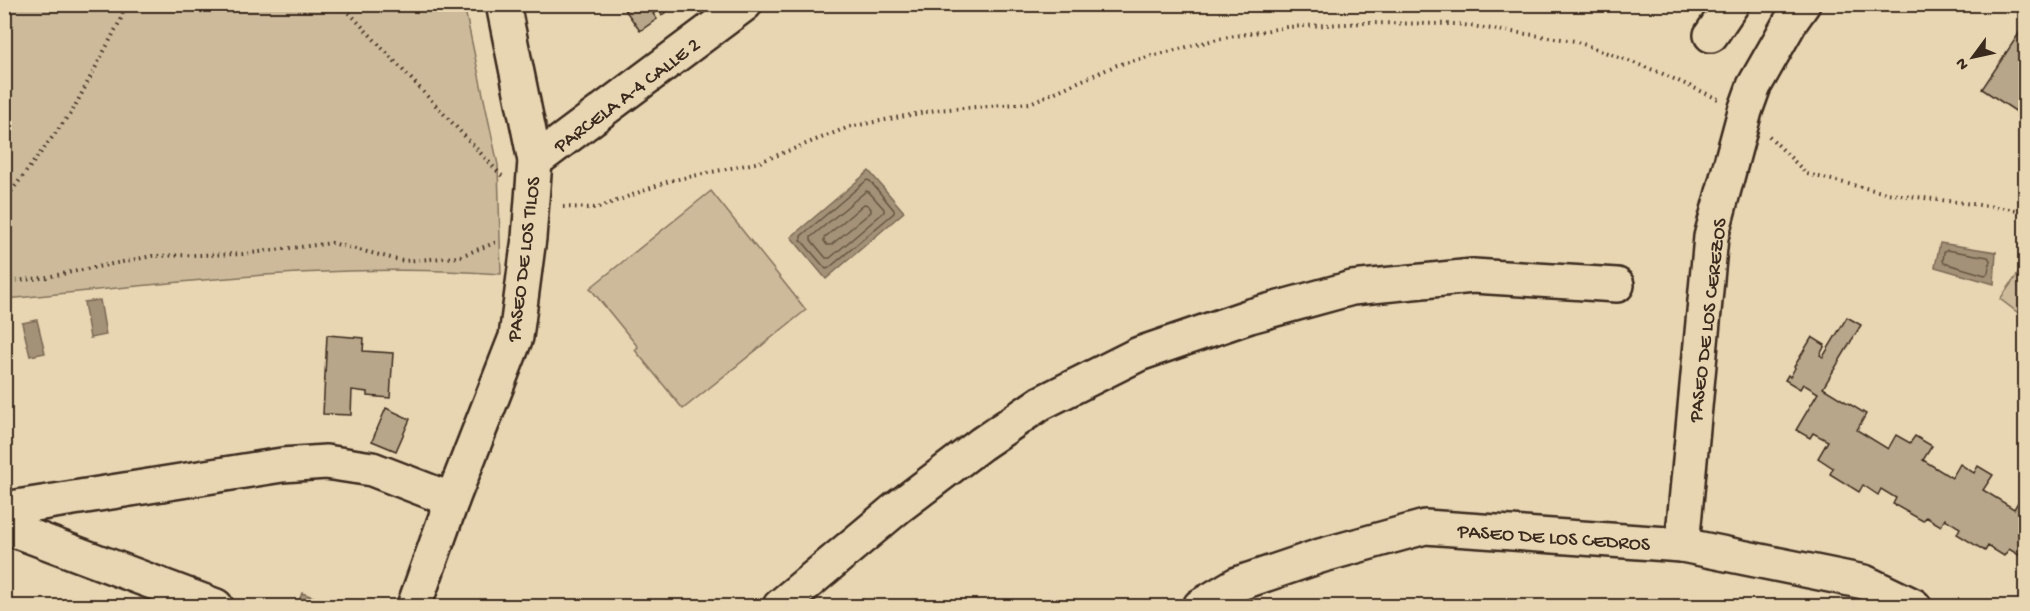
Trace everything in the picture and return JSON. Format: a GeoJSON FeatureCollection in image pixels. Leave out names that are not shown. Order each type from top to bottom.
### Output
{"type":"FeatureCollection","features":[{"type":"Feature","properties":{"kind":"street","name":"PASEO DE LOS TILOS"},"geometry":{"type":"LineString","coordinates":[[414,606],[452,500],[516,337],[535,161],[503,4]]}},
{"type":"Feature","properties":{"kind":"street","name":"PARCELA A-4 CALLE 2"},"geometry":{"type":"LineString","coordinates":[[535,161],[746,4]]}},
{"type":"Feature","properties":{"kind":"street"},"geometry":{"type":"LineString","coordinates":[[1711,35],[1732,4]]}},
{"type":"Feature","properties":{"kind":"street","name":"PASEO DE LOS CEREZOS"},"geometry":{"type":"LineString","coordinates":[[1682,545],[1711,237],[1745,111],[1754,86],[1803,4]]}},
{"type":"Feature","properties":{"kind":"street"},"geometry":{"type":"LineString","coordinates":[[780,606],[897,508],[981,444],[1041,403],[1138,354],[1250,316],[1352,288],[1473,276],[1617,285]]}},
{"type":"Feature","properties":{"kind":"street"},"geometry":{"type":"LineString","coordinates":[[4,509],[282,465],[326,462],[372,469],[452,500]]}},
{"type":"Feature","properties":{"kind":"street"},"geometry":{"type":"LineString","coordinates":[[4,523],[6,527],[216,606]]}},
{"type":"Feature","properties":{"kind":"street","name":"PASEO DE LOS CEDROS"},"geometry":{"type":"LineString","coordinates":[[1200,606],[1237,584],[1320,555],[1425,527],[1682,545],[1864,582],[1914,606]]}},
{"type":"Feature","properties":{"kind":"path"},"geometry":{"type":"LineString","coordinates":[[4,201],[73,110],[127,4]]}},
{"type":"Feature","properties":{"kind":"path"},"geometry":{"type":"LineString","coordinates":[[341,4],[530,222]]}},
{"type":"Feature","properties":{"kind":"path"},"geometry":{"type":"LineString","coordinates":[[4,282],[42,278],[152,256],[243,254],[332,243],[403,261],[458,257],[498,241],[530,222],[598,208],[669,181],[760,162],[849,127],[936,110],[1030,103],[1117,65],[1218,39],[1287,27],[1364,23],[1458,24],[1575,41],[1661,72],[1745,111],[1807,174],[1886,193],[2025,211]]}},
{"type":"Feature","properties":{"kind":"shaded area"},"geometry":{"type":"Polygon","coordinates":[[[5,4],[464,5],[498,165],[501,274],[377,270],[315,272],[5,299],[5,4]]]}},
{"type":"Feature","properties":{"kind":"shaded area"},"geometry":{"type":"Polygon","coordinates":[[[711,191],[806,310],[683,409],[635,350],[638,347],[590,288],[711,191]]]}},
{"type":"Feature","properties":{"kind":"shaded area"},"geometry":{"type":"Polygon","coordinates":[[[2025,264],[2026,318],[2000,299],[2025,264]]]}},
{"type":"Feature","properties":{"kind":"water"},"geometry":{"type":"Polygon","coordinates":[[[869,171],[904,212],[826,279],[791,237],[869,171]]]}},
{"type":"Feature","properties":{"kind":"water"},"geometry":{"type":"Polygon","coordinates":[[[1940,243],[1996,252],[1994,284],[1935,267],[1940,243]]]}},
{"type":"Feature","properties":{"kind":"water"},"geometry":{"type":"Polygon","coordinates":[[[100,300],[106,335],[90,338],[84,302],[100,300]]]}},
{"type":"Feature","properties":{"kind":"water"},"geometry":{"type":"Polygon","coordinates":[[[37,320],[45,353],[30,356],[22,323],[37,320]]]}},
{"type":"Feature","properties":{"kind":"water"},"geometry":{"type":"Polygon","coordinates":[[[302,593],[338,606],[297,606],[302,593]]]}},
{"type":"Feature","properties":{"kind":"building"},"geometry":{"type":"Polygon","coordinates":[[[621,4],[677,4],[662,15],[659,10],[653,14],[657,19],[640,31],[621,4]]]}},
{"type":"Feature","properties":{"kind":"building"},"geometry":{"type":"Polygon","coordinates":[[[2026,23],[2026,118],[1982,89],[2026,23]]]}},
{"type":"Feature","properties":{"kind":"building"},"geometry":{"type":"Polygon","coordinates":[[[1847,317],[1861,325],[1823,388],[1866,414],[1857,430],[1888,449],[1896,435],[1910,443],[1915,436],[1932,446],[1923,460],[1952,478],[1960,464],[1974,473],[1978,466],[1993,475],[1983,490],[2014,509],[2026,489],[2026,567],[2021,564],[2024,558],[2009,549],[2004,556],[1988,546],[1985,551],[1957,534],[1960,528],[1945,519],[1941,526],[1926,517],[1923,521],[1893,504],[1896,498],[1881,489],[1878,495],[1863,485],[1859,492],[1830,474],[1833,468],[1818,458],[1828,441],[1813,433],[1810,438],[1796,430],[1818,393],[1803,384],[1800,389],[1785,380],[1788,375],[1790,377],[1812,337],[1825,345],[1820,355],[1823,357],[1847,317]]]}},
{"type":"Feature","properties":{"kind":"building"},"geometry":{"type":"Polygon","coordinates":[[[327,335],[364,338],[363,351],[393,353],[390,398],[367,396],[367,392],[352,390],[351,415],[323,414],[327,335]]]}},
{"type":"Feature","properties":{"kind":"building"},"geometry":{"type":"Polygon","coordinates":[[[386,408],[410,419],[396,451],[372,441],[386,408]]]}}]}
